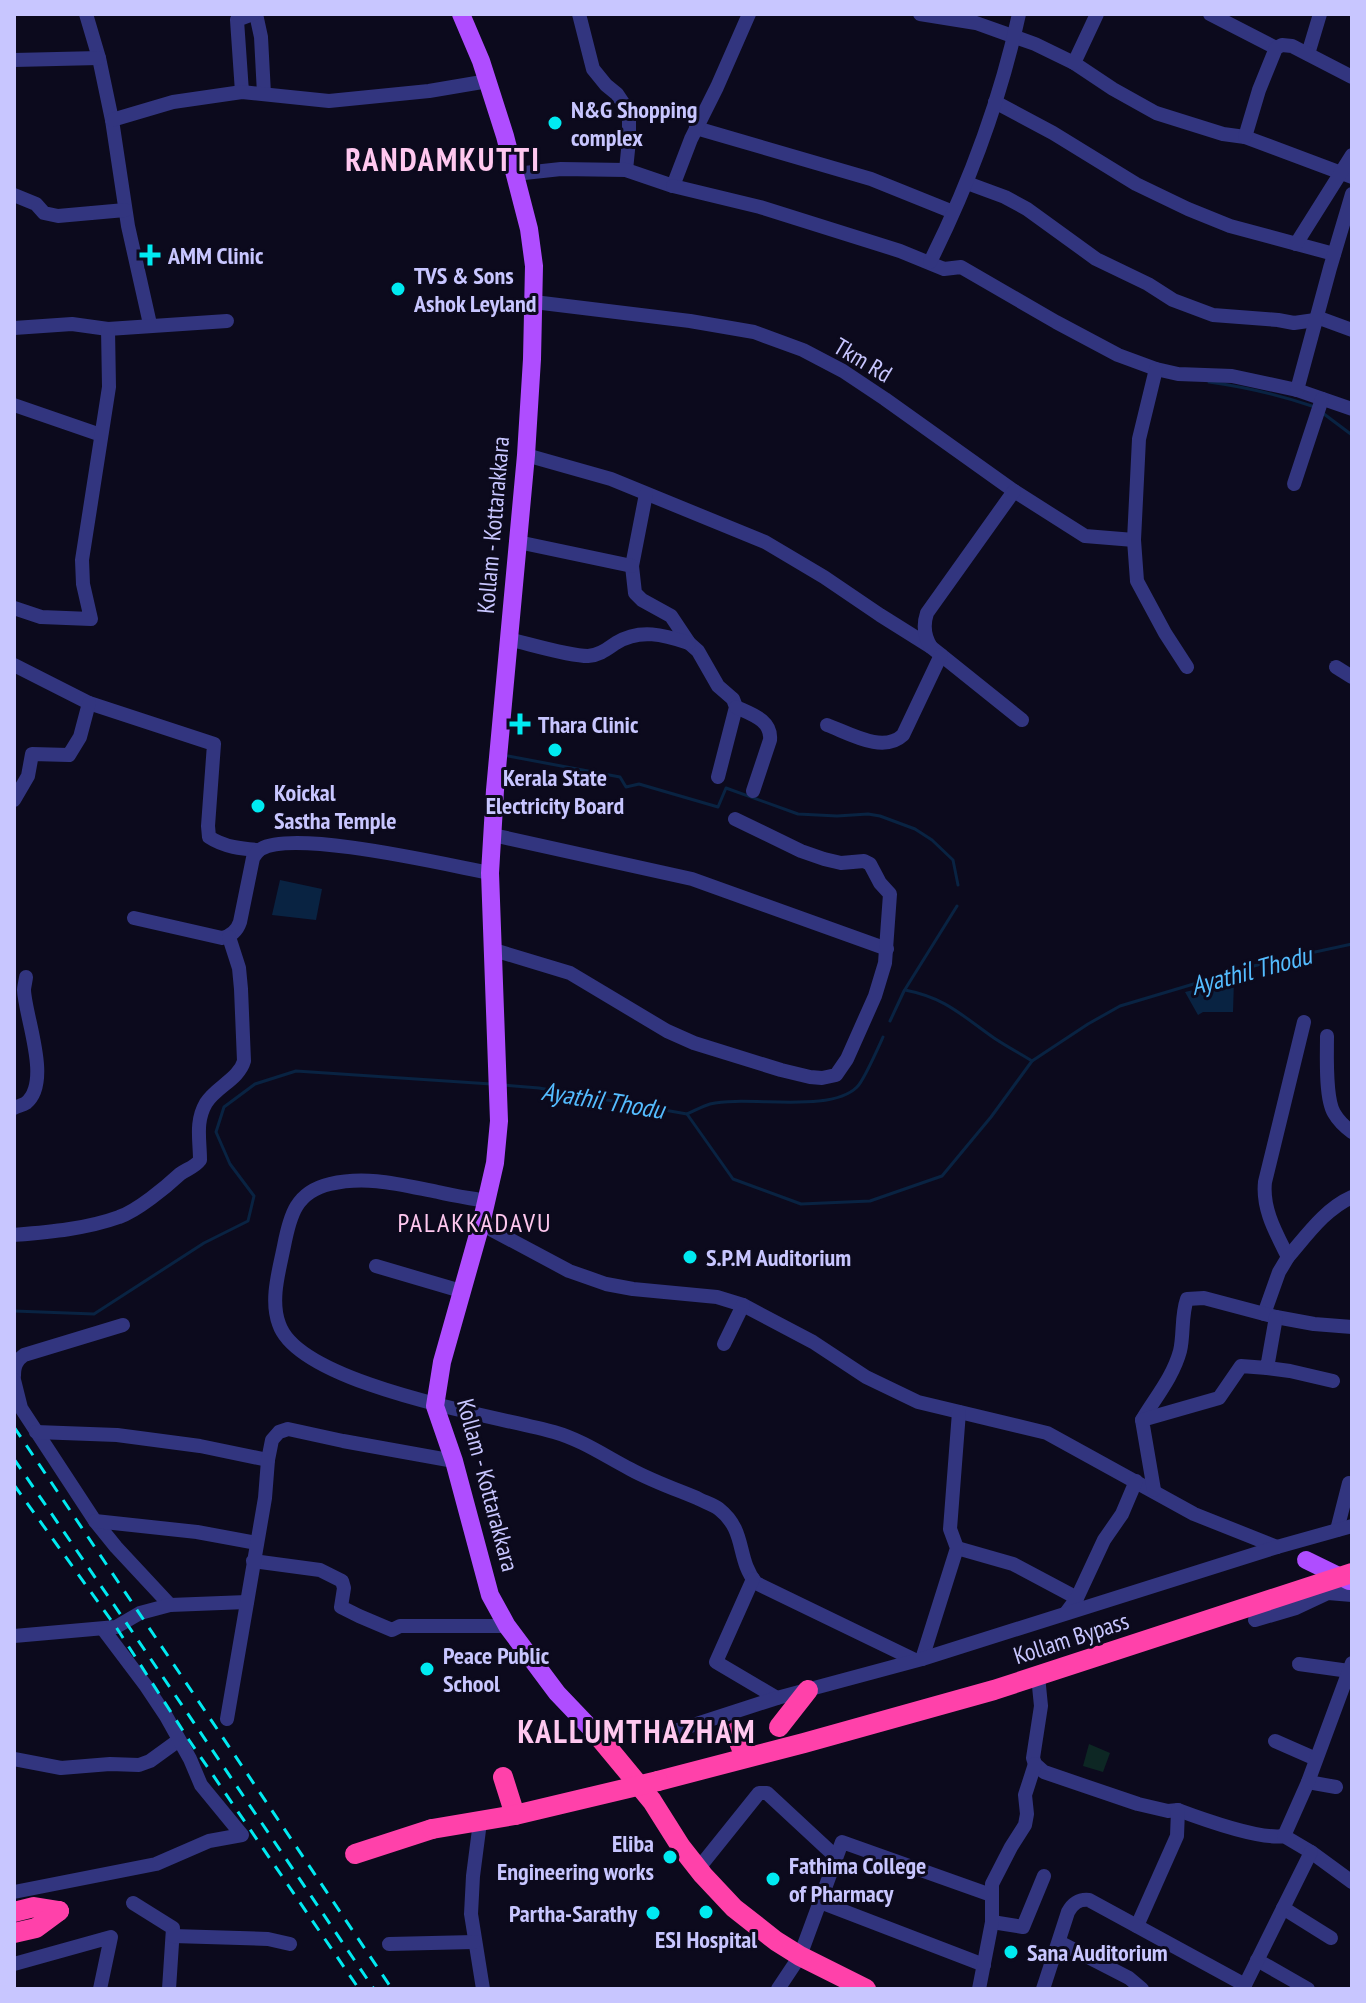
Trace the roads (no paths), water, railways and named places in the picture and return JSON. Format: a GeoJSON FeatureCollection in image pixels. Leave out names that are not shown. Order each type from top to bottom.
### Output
{"type":"FeatureCollection","features":[{"type":"Feature","properties":{"kind":"highway","name":"Kollam Bypass"},"geometry":{"type":"LineString","coordinates":[[355,1854],[432,1829],[515,1815],[658,1781],[994,1690],[1347,1577]]}},
{"type":"Feature","properties":{"kind":"highway"},"geometry":{"type":"LineString","coordinates":[[779,1727],[808,1690]]}},
{"type":"Feature","properties":{"kind":"highway"},"geometry":{"type":"LineString","coordinates":[[735,1732],[745,1757]]}},
{"type":"Feature","properties":{"kind":"highway"},"geometry":{"type":"LineString","coordinates":[[599,1737],[652,1801],[698,1869],[734,1908],[776,1941],[856,1987]]}},
{"type":"Feature","properties":{"kind":"highway"},"geometry":{"type":"LineString","coordinates":[[503,1777],[515,1815]]}},
{"type":"Feature","properties":{"kind":"highway"},"geometry":{"type":"LineString","coordinates":[[14,1933],[36,1928],[59,1911],[18,1902]]}},
{"type":"Feature","properties":{"kind":"main road","name":"Kollam - Kottarakkara"},"geometry":{"type":"LineString","coordinates":[[461,14],[488,81],[529,229],[534,302],[526,455],[490,873],[499,1121],[495,1163],[442,1362],[435,1406],[454,1461],[490,1595],[507,1626],[557,1693],[599,1737]]}},
{"type":"Feature","properties":{"kind":"main road"},"geometry":{"type":"LineString","coordinates":[[1306,1560],[1347,1577]]}},
{"type":"Feature","properties":{"kind":"street"},"geometry":{"type":"LineString","coordinates":[[86,14],[112,120],[125,210],[150,324]]}},
{"type":"Feature","properties":{"kind":"street"},"geometry":{"type":"LineString","coordinates":[[242,92],[237,20],[254,14],[261,37],[264,94]]}},
{"type":"Feature","properties":{"kind":"street"},"geometry":{"type":"LineString","coordinates":[[579,14],[593,69],[625,106],[629,120],[626,170]]}},
{"type":"Feature","properties":{"kind":"street"},"geometry":{"type":"LineString","coordinates":[[673,186],[696,128],[749,14]]}},
{"type":"Feature","properties":{"kind":"street"},"geometry":{"type":"LineString","coordinates":[[920,14],[976,23],[1035,44],[1074,63],[1156,113],[1223,134],[1245,137],[1347,175]]}},
{"type":"Feature","properties":{"kind":"street"},"geometry":{"type":"LineString","coordinates":[[930,262],[984,138],[1019,14]]}},
{"type":"Feature","properties":{"kind":"street"},"geometry":{"type":"LineString","coordinates":[[1074,63],[1097,14]]}},
{"type":"Feature","properties":{"kind":"street"},"geometry":{"type":"LineString","coordinates":[[1210,14],[1276,48]]}},
{"type":"Feature","properties":{"kind":"street"},"geometry":{"type":"LineString","coordinates":[[1308,54],[1320,14]]}},
{"type":"Feature","properties":{"kind":"street"},"geometry":{"type":"LineString","coordinates":[[1245,137],[1276,48],[1292,46],[1352,77]]}},
{"type":"Feature","properties":{"kind":"street"},"geometry":{"type":"LineString","coordinates":[[14,60],[99,58]]}},
{"type":"Feature","properties":{"kind":"street"},"geometry":{"type":"LineString","coordinates":[[112,120],[173,102],[242,92],[329,101],[429,91],[488,81]]}},
{"type":"Feature","properties":{"kind":"street"},"geometry":{"type":"LineString","coordinates":[[995,102],[1136,184],[1188,209],[1230,226],[1334,254]]}},
{"type":"Feature","properties":{"kind":"street"},"geometry":{"type":"LineString","coordinates":[[696,128],[871,179],[953,212]]}},
{"type":"Feature","properties":{"kind":"street"},"geometry":{"type":"LineString","coordinates":[[1296,244],[1347,175],[1352,155]]}},
{"type":"Feature","properties":{"kind":"street"},"geometry":{"type":"LineString","coordinates":[[515,174],[561,169],[626,170],[673,186],[760,207],[900,251],[944,269],[961,267],[1118,355],[1156,369],[1178,374],[1232,376],[1297,390],[1352,409]]}},
{"type":"Feature","properties":{"kind":"street"},"geometry":{"type":"LineString","coordinates":[[967,183],[1027,209],[1096,259],[1173,300],[1213,315],[1294,323],[1322,319],[1352,330]]}},
{"type":"Feature","properties":{"kind":"street"},"geometry":{"type":"LineString","coordinates":[[1297,390],[1352,194]]}},
{"type":"Feature","properties":{"kind":"street"},"geometry":{"type":"LineString","coordinates":[[14,195],[27,198],[44,213],[58,216],[125,210]]}},
{"type":"Feature","properties":{"kind":"street","name":"Tkm Rd"},"geometry":{"type":"LineString","coordinates":[[534,302],[754,332],[803,350],[875,392],[1014,491],[1085,536],[1134,540]]}},
{"type":"Feature","properties":{"kind":"street"},"geometry":{"type":"LineString","coordinates":[[14,328],[72,324],[108,329],[227,321]]}},
{"type":"Feature","properties":{"kind":"street"},"geometry":{"type":"LineString","coordinates":[[14,608],[41,617],[91,619],[83,584],[82,560],[109,387],[108,329]]}},
{"type":"Feature","properties":{"kind":"street"},"geometry":{"type":"LineString","coordinates":[[1156,369],[1139,439],[1134,540],[1137,581],[1187,667]]}},
{"type":"Feature","properties":{"kind":"street"},"geometry":{"type":"LineString","coordinates":[[1294,484],[1322,399]]}},
{"type":"Feature","properties":{"kind":"street"},"geometry":{"type":"LineString","coordinates":[[14,405],[101,435]]}},
{"type":"Feature","properties":{"kind":"street"},"geometry":{"type":"LineString","coordinates":[[526,455],[611,479],[765,542],[936,651],[1022,720]]}},
{"type":"Feature","properties":{"kind":"street"},"geometry":{"type":"LineString","coordinates":[[936,651],[924,632],[927,613],[1014,491]]}},
{"type":"Feature","properties":{"kind":"street"},"geometry":{"type":"LineString","coordinates":[[646,494],[632,566],[635,593],[671,616],[698,651],[718,686],[733,699],[736,707],[718,777]]}},
{"type":"Feature","properties":{"kind":"street"},"geometry":{"type":"LineString","coordinates":[[518,542],[632,566]]}},
{"type":"Feature","properties":{"kind":"street"},"geometry":{"type":"LineString","coordinates":[[508,639],[591,656],[602,653],[628,636],[645,633],[689,643]]}},
{"type":"Feature","properties":{"kind":"street"},"geometry":{"type":"LineString","coordinates":[[827,725],[871,741],[896,741],[903,735],[936,651]]}},
{"type":"Feature","properties":{"kind":"street"},"geometry":{"type":"LineString","coordinates":[[14,665],[89,703],[214,744],[208,826],[209,837],[213,841],[259,850],[288,844],[339,845],[490,873]]}},
{"type":"Feature","properties":{"kind":"street"},"geometry":{"type":"LineString","coordinates":[[1336,667],[1352,677]]}},
{"type":"Feature","properties":{"kind":"street"},"geometry":{"type":"LineString","coordinates":[[14,800],[28,776],[32,754],[69,755],[80,737],[89,703]]}},
{"type":"Feature","properties":{"kind":"street"},"geometry":{"type":"LineString","coordinates":[[736,707],[767,723],[771,732],[753,791]]}},
{"type":"Feature","properties":{"kind":"street"},"geometry":{"type":"LineString","coordinates":[[494,950],[570,973],[667,1031],[694,1043],[781,1070],[822,1078],[836,1075],[847,1059],[875,996],[885,963],[890,894],[870,864],[864,861],[841,863],[824,859],[735,819]]}},
{"type":"Feature","properties":{"kind":"street"},"geometry":{"type":"LineString","coordinates":[[493,835],[692,879],[887,949]]}},
{"type":"Feature","properties":{"kind":"street"},"geometry":{"type":"LineString","coordinates":[[134,918],[229,937],[238,928],[253,858],[259,850]]}},
{"type":"Feature","properties":{"kind":"street"},"geometry":{"type":"LineString","coordinates":[[14,1235],[57,1231],[122,1217],[200,1160],[198,1133],[207,1103],[242,1069],[244,1061],[239,968],[229,937]]}},
{"type":"Feature","properties":{"kind":"street"},"geometry":{"type":"LineString","coordinates":[[14,1108],[26,1103],[34,1091],[37,1078],[24,988],[26,977]]}},
{"type":"Feature","properties":{"kind":"street"},"geometry":{"type":"LineString","coordinates":[[1288,1257],[1264,1195],[1304,1022]]}},
{"type":"Feature","properties":{"kind":"street"},"geometry":{"type":"LineString","coordinates":[[1327,1036],[1333,1111],[1352,1132]]}},
{"type":"Feature","properties":{"kind":"street"},"geometry":{"type":"LineString","coordinates":[[486,1201],[399,1183],[363,1180],[315,1188],[300,1199],[288,1223],[275,1299],[279,1326],[292,1344],[314,1361],[338,1373],[435,1406],[580,1441],[631,1470],[718,1508],[732,1522],[741,1541],[748,1574],[756,1583],[918,1659]]}},
{"type":"Feature","properties":{"kind":"street"},"geometry":{"type":"LineString","coordinates":[[1267,1368],[1270,1316],[1279,1272],[1288,1257],[1325,1215],[1352,1197]]}},
{"type":"Feature","properties":{"kind":"street"},"geometry":{"type":"LineString","coordinates":[[481,1224],[569,1271],[606,1284],[717,1297],[743,1305],[813,1342],[866,1377],[918,1402],[1047,1433],[1194,1514],[1277,1547]]}},
{"type":"Feature","properties":{"kind":"street"},"geometry":{"type":"LineString","coordinates":[[376,1266],[461,1291]]}},
{"type":"Feature","properties":{"kind":"street"},"geometry":{"type":"LineString","coordinates":[[1154,1490],[1142,1420],[1176,1363],[1187,1299],[1204,1298],[1270,1316],[1352,1327]]}},
{"type":"Feature","properties":{"kind":"street"},"geometry":{"type":"LineString","coordinates":[[724,1344],[743,1305]]}},
{"type":"Feature","properties":{"kind":"street"},"geometry":{"type":"LineString","coordinates":[[123,1325],[24,1355],[17,1360],[14,1378],[21,1408],[95,1521],[170,1605]]}},
{"type":"Feature","properties":{"kind":"street"},"geometry":{"type":"LineString","coordinates":[[1142,1420],[1219,1398],[1241,1366],[1290,1371],[1333,1381]]}},
{"type":"Feature","properties":{"kind":"street"},"geometry":{"type":"LineString","coordinates":[[918,1659],[957,1548],[950,1529],[959,1412]]}},
{"type":"Feature","properties":{"kind":"street"},"geometry":{"type":"LineString","coordinates":[[227,1719],[265,1498],[268,1460],[272,1440],[279,1432],[288,1429],[454,1461]]}},
{"type":"Feature","properties":{"kind":"street"},"geometry":{"type":"LineString","coordinates":[[36,1432],[117,1435],[200,1446],[268,1460]]}},
{"type":"Feature","properties":{"kind":"street"},"geometry":{"type":"LineString","coordinates":[[1065,1613],[1077,1598],[1136,1481]]}},
{"type":"Feature","properties":{"kind":"street"},"geometry":{"type":"LineString","coordinates":[[669,1733],[1344,1528],[1349,1483]]}},
{"type":"Feature","properties":{"kind":"street"},"geometry":{"type":"LineString","coordinates":[[95,1521],[197,1532],[257,1543]]}},
{"type":"Feature","properties":{"kind":"street"},"geometry":{"type":"LineString","coordinates":[[957,1548],[1013,1564],[1077,1598]]}},
{"type":"Feature","properties":{"kind":"street"},"geometry":{"type":"LineString","coordinates":[[253,1561],[320,1570],[342,1581],[341,1607],[392,1630],[400,1626],[507,1626]]}},
{"type":"Feature","properties":{"kind":"street"},"geometry":{"type":"LineString","coordinates":[[753,1579],[716,1662],[777,1698]]}},
{"type":"Feature","properties":{"kind":"street"},"geometry":{"type":"LineString","coordinates":[[1255,1620],[1296,1608],[1328,1593],[1352,1595]]}},
{"type":"Feature","properties":{"kind":"street"},"geometry":{"type":"LineString","coordinates":[[14,1636],[116,1627],[140,1613],[170,1605],[247,1602]]}},
{"type":"Feature","properties":{"kind":"street"},"geometry":{"type":"LineString","coordinates":[[18,1902],[156,1864],[209,1841],[242,1835],[201,1785],[190,1759],[146,1686],[103,1629]]}},
{"type":"Feature","properties":{"kind":"street"},"geometry":{"type":"LineString","coordinates":[[1284,1836],[1350,1673],[1299,1664]]}},
{"type":"Feature","properties":{"kind":"street"},"geometry":{"type":"LineString","coordinates":[[979,1989],[992,1922],[991,1895],[997,1873],[1025,1825],[1025,1795],[1035,1764],[1041,1706],[1038,1676]]}},
{"type":"Feature","properties":{"kind":"street"},"geometry":{"type":"LineString","coordinates":[[14,1759],[61,1768],[139,1765],[150,1761],[179,1740]]}},
{"type":"Feature","properties":{"kind":"street"},"geometry":{"type":"LineString","coordinates":[[1275,1741],[1316,1759]]}},
{"type":"Feature","properties":{"kind":"street"},"geometry":{"type":"LineString","coordinates":[[1035,1764],[1051,1775],[1118,1798],[1168,1811],[1178,1810],[1235,1828],[1284,1836],[1352,1882]]}},
{"type":"Feature","properties":{"kind":"street"},"geometry":{"type":"LineString","coordinates":[[1308,1782],[1336,1787]]}},
{"type":"Feature","properties":{"kind":"street"},"geometry":{"type":"LineString","coordinates":[[698,1869],[759,1793],[767,1793],[836,1857]]}},
{"type":"Feature","properties":{"kind":"street"},"geometry":{"type":"LineString","coordinates":[[1137,1926],[1177,1836],[1178,1810]]}},
{"type":"Feature","properties":{"kind":"street"},"geometry":{"type":"LineString","coordinates":[[480,1822],[471,1914],[483,1989]]}},
{"type":"Feature","properties":{"kind":"street"},"geometry":{"type":"LineString","coordinates":[[778,1989],[800,1956],[842,1842],[991,1895]]}},
{"type":"Feature","properties":{"kind":"street"},"geometry":{"type":"LineString","coordinates":[[1043,1989],[1071,1905],[1084,1900],[1137,1926],[1244,1987],[1311,1852]]}},
{"type":"Feature","properties":{"kind":"street"},"geometry":{"type":"LineString","coordinates":[[992,1922],[1023,1927],[1044,1876]]}},
{"type":"Feature","properties":{"kind":"street"},"geometry":{"type":"LineString","coordinates":[[820,1902],[984,1965]]}},
{"type":"Feature","properties":{"kind":"street"},"geometry":{"type":"LineString","coordinates":[[133,1903],[173,1928],[169,1989]]}},
{"type":"Feature","properties":{"kind":"street"},"geometry":{"type":"LineString","coordinates":[[1283,1908],[1331,1938]]}},
{"type":"Feature","properties":{"kind":"street"},"geometry":{"type":"LineString","coordinates":[[173,1936],[268,1939],[290,1944]]}},
{"type":"Feature","properties":{"kind":"street"},"geometry":{"type":"LineString","coordinates":[[14,1964],[111,1937],[100,1989]]}},
{"type":"Feature","properties":{"kind":"street"},"geometry":{"type":"LineString","coordinates":[[389,1944],[474,1942]]}},
{"type":"Feature","properties":{"kind":"street"},"geometry":{"type":"LineString","coordinates":[[1059,1942],[1129,1978],[1142,1989]]}},
{"type":"Feature","properties":{"kind":"street"},"geometry":{"type":"LineString","coordinates":[[1257,1960],[1308,1989]]}},
{"type":"Feature","properties":{"kind":"water"},"geometry":{"type":"Polygon","coordinates":[[[280,880],[322,889],[316,920],[272,915],[280,880]]]}},
{"type":"Feature","properties":{"kind":"water"},"geometry":{"type":"Polygon","coordinates":[[[1234,980],[1233,1012],[1203,1012],[1198,1015],[1185,992],[1234,980]]]}},
{"type":"Feature","properties":{"kind":"waterway"},"geometry":{"type":"LineString","coordinates":[[1209,382],[1262,392],[1315,407]]}},
{"type":"Feature","properties":{"kind":"waterway"},"geometry":{"type":"LineString","coordinates":[[1324,414],[1352,435]]}},
{"type":"Feature","properties":{"kind":"waterway"},"geometry":{"type":"LineString","coordinates":[[508,756],[620,777],[626,787],[639,784],[718,807],[726,788],[798,814],[880,816],[915,829],[932,840],[953,860],[958,885]]}},
{"type":"Feature","properties":{"kind":"waterway"},"geometry":{"type":"LineString","coordinates":[[890,1021],[904,991],[957,906]]}},
{"type":"Feature","properties":{"kind":"waterway","name":"Ayathil Thodu"},"geometry":{"type":"LineString","coordinates":[[503,1085],[539,1088],[687,1114],[733,1179],[801,1204],[870,1201],[942,1176],[1032,1061],[1120,1006],[1264,963],[1352,944]]}},
{"type":"Feature","properties":{"kind":"waterway"},"geometry":{"type":"LineString","coordinates":[[905,990],[942,1003],[1032,1061]]}},
{"type":"Feature","properties":{"kind":"waterway"},"geometry":{"type":"LineString","coordinates":[[687,1114],[710,1104],[726,1102],[809,1102],[844,1095],[860,1083],[883,1037]]}},
{"type":"Feature","properties":{"kind":"waterway","name":"Ayathil Thodu"},"geometry":{"type":"LineString","coordinates":[[14,1311],[94,1314],[204,1243],[248,1221],[254,1196],[230,1164],[216,1132],[224,1107],[255,1084],[296,1071],[491,1084]]}},
{"type":"Feature","properties":{"kind":"railway"},"geometry":{"type":"LineString","coordinates":[[14,1427],[392,1989]]}},
{"type":"Feature","properties":{"kind":"railway"},"geometry":{"type":"LineString","coordinates":[[14,1459],[374,1989]]}},
{"type":"Feature","properties":{"kind":"railway"},"geometry":{"type":"LineString","coordinates":[[14,1485],[116,1627],[359,1989]]}},
{"type":"Feature","properties":{"kind":"place","name":"N&G Shopping complex"},"geometry":{"type":"Point","coordinates":[555,123]}},
{"type":"Feature","properties":{"kind":"place","name":"AMM Clinic"},"geometry":{"type":"Point","coordinates":[150,255]}},
{"type":"Feature","properties":{"kind":"place","name":"TVS & Sons Ashok Leyland"},"geometry":{"type":"Point","coordinates":[398,289]}},
{"type":"Feature","properties":{"kind":"place","name":"Thara Clinic"},"geometry":{"type":"Point","coordinates":[520,724]}},
{"type":"Feature","properties":{"kind":"place","name":"Kerala State Electricity Board"},"geometry":{"type":"Point","coordinates":[555,750]}},
{"type":"Feature","properties":{"kind":"place","name":"Koickal Sastha Temple"},"geometry":{"type":"Point","coordinates":[258,806]}},
{"type":"Feature","properties":{"kind":"place","name":"S.P.M Auditorium"},"geometry":{"type":"Point","coordinates":[690,1257]}},
{"type":"Feature","properties":{"kind":"place","name":"Peace Public School"},"geometry":{"type":"Point","coordinates":[427,1669]}},
{"type":"Feature","properties":{"kind":"place","name":"Eliba Engineering works"},"geometry":{"type":"Point","coordinates":[670,1857]}},
{"type":"Feature","properties":{"kind":"place","name":"Fathima College of Pharmacy"},"geometry":{"type":"Point","coordinates":[773,1879]}},
{"type":"Feature","properties":{"kind":"place","name":"ESI Hospital"},"geometry":{"type":"Point","coordinates":[706,1912]}},
{"type":"Feature","properties":{"kind":"place","name":"Partha-Sarathy"},"geometry":{"type":"Point","coordinates":[653,1913]}},
{"type":"Feature","properties":{"kind":"place","name":"Sana Auditorium"},"geometry":{"type":"Point","coordinates":[1011,1952]}},
{"type":"Feature","properties":{"kind":"district","name":"RANDAMKUTTI"},"geometry":{"type":"Point","coordinates":[443,159]}},
{"type":"Feature","properties":{"kind":"district","name":"PALAKKADAVU"},"geometry":{"type":"Point","coordinates":[475,1222]}},
{"type":"Feature","properties":{"kind":"district","name":"KALLUMTHAZHAM"},"geometry":{"type":"Point","coordinates":[637,1731]}}]}
